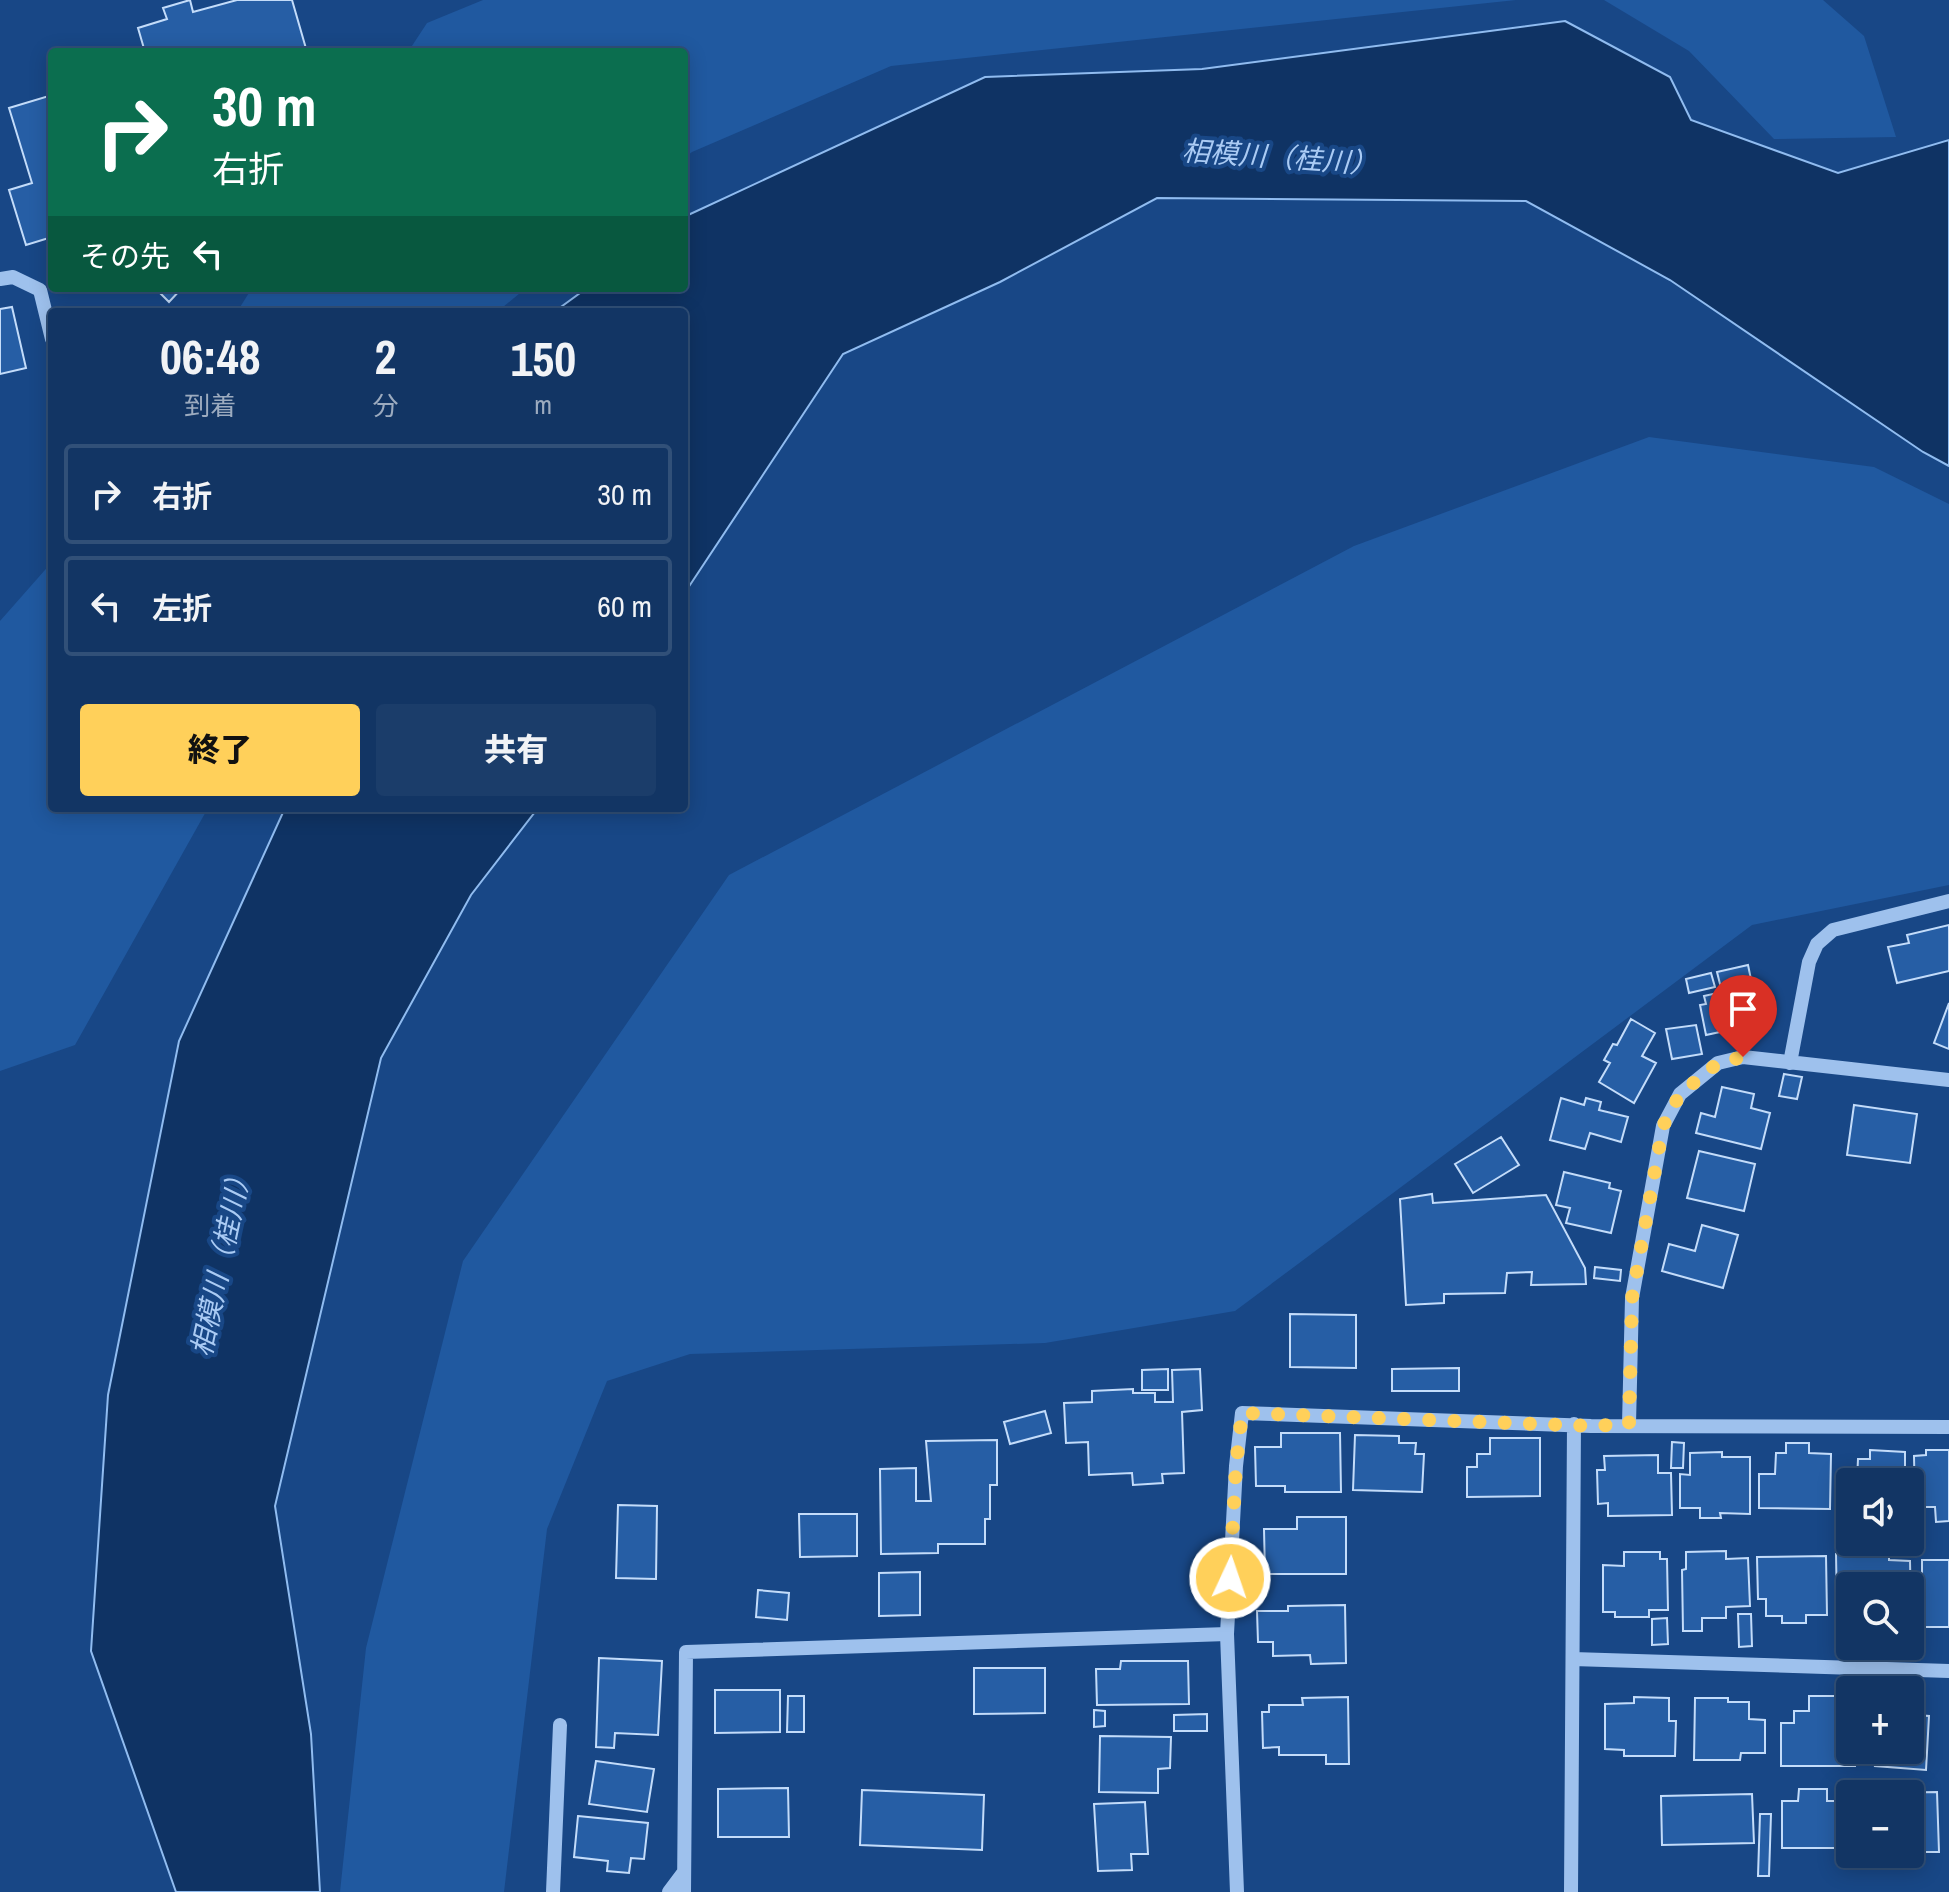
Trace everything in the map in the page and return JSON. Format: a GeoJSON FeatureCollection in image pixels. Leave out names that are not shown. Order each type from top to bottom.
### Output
{"type":"FeatureCollection","features":[{"type":"Feature","properties":{"kind":"street"},"geometry":{"type":"LineString","coordinates":[[0,279],[13,277],[40,290],[48,323]]}},
{"type":"Feature","properties":{"kind":"street"},"geometry":{"type":"LineString","coordinates":[[1790,1063],[1809,962],[1817,944],[1833,930],[1949,901]]}},
{"type":"Feature","properties":{"kind":"street"},"geometry":{"type":"LineString","coordinates":[[1629,1424],[1632,1298],[1663,1126],[1680,1094],[1718,1063],[1743,1057],[1949,1080]]}},
{"type":"Feature","properties":{"kind":"street"},"geometry":{"type":"LineString","coordinates":[[1237,1892],[1227,1634],[1242,1413],[1574,1424],[1949,1427]]}},
{"type":"Feature","properties":{"kind":"street"},"geometry":{"type":"LineString","coordinates":[[1571,1892],[1574,1424]]}},
{"type":"Feature","properties":{"kind":"street"},"geometry":{"type":"LineString","coordinates":[[684,1892],[686,1652],[1227,1634]]}},
{"type":"Feature","properties":{"kind":"street"},"geometry":{"type":"LineString","coordinates":[[1573,1659],[1949,1671]]}},
{"type":"Feature","properties":{"kind":"street"},"geometry":{"type":"LineString","coordinates":[[553,1892],[560,1725]]}},
{"type":"Feature","properties":{"kind":"street"},"geometry":{"type":"LineString","coordinates":[[669,1892],[684,1872]]}},
{"type":"Feature","properties":{"kind":"shaded area"},"geometry":{"type":"Polygon","coordinates":[[[483,0],[1516,0],[891,66],[688,155],[688,48],[411,48],[427,23],[483,0]]]}},
{"type":"Feature","properties":{"kind":"shaded area"},"geometry":{"type":"Polygon","coordinates":[[[1604,0],[1823,0],[1864,36],[1896,137],[1774,139],[1689,51],[1604,0]]]}},
{"type":"Feature","properties":{"kind":"shaded area"},"geometry":{"type":"Polygon","coordinates":[[[250,292],[521,292],[502,308],[240,308],[250,292]]]}},
{"type":"Feature","properties":{"kind":"shaded area"},"geometry":{"type":"Polygon","coordinates":[[[1649,437],[1874,467],[1949,504],[1949,885],[1752,925],[1235,1311],[1045,1343],[690,1354],[607,1381],[547,1529],[504,1892],[340,1892],[366,1648],[463,1261],[729,875],[1354,546],[1649,437]]]}},
{"type":"Feature","properties":{"kind":"shaded area"},"geometry":{"type":"Polygon","coordinates":[[[48,567],[48,812],[206,812],[75,1045],[0,1071],[0,621],[48,567]]]}},
{"type":"Feature","properties":{"kind":"water","name":"相模川（桂川）"},"geometry":{"type":"Polygon","coordinates":[[[1565,21],[1670,77],[1691,120],[1838,173],[1949,140],[1949,466],[1923,452],[1670,280],[1526,201],[1157,198],[1000,282],[843,354],[688,588],[688,308],[560,308],[582,292],[688,292],[688,215],[985,77],[1202,69],[1565,21]]]}},
{"type":"Feature","properties":{"kind":"water","name":"相模川（桂川）"},"geometry":{"type":"Polygon","coordinates":[[[283,812],[535,812],[471,895],[381,1058],[275,1506],[311,1734],[320,1892],[176,1892],[91,1651],[108,1395],[179,1041],[283,812]]]}},
{"type":"Feature","properties":{"kind":"building"},"geometry":{"type":"Polygon","coordinates":[[[190,0],[193,12],[237,0],[292,0],[306,48],[144,48],[138,28],[167,19],[163,8],[190,0]]]}},
{"type":"Feature","properties":{"kind":"building"},"geometry":{"type":"Polygon","coordinates":[[[48,96],[48,238],[26,245],[9,190],[32,183],[9,108],[48,96]]]}},
{"type":"Feature","properties":{"kind":"building"},"geometry":{"type":"Polygon","coordinates":[[[159,292],[178,292],[169,302],[159,292]]]}},
{"type":"Feature","properties":{"kind":"building"},"geometry":{"type":"Polygon","coordinates":[[[12,307],[26,368],[0,374],[0,309],[12,307]]]}},
{"type":"Feature","properties":{"kind":"building"},"geometry":{"type":"Polygon","coordinates":[[[1949,925],[1949,971],[1897,983],[1888,947],[1909,943],[1907,935],[1949,925]]]}},
{"type":"Feature","properties":{"kind":"building"},"geometry":{"type":"Polygon","coordinates":[[[1748,965],[1762,1032],[1736,1038],[1734,1029],[1706,1035],[1700,1005],[1706,1004],[1704,996],[1722,992],[1717,972],[1748,965]]]}},
{"type":"Feature","properties":{"kind":"building"},"geometry":{"type":"Polygon","coordinates":[[[1711,973],[1715,987],[1689,993],[1686,979],[1711,973]]]}},
{"type":"Feature","properties":{"kind":"building"},"geometry":{"type":"Polygon","coordinates":[[[1949,1003],[1949,1049],[1934,1043],[1949,1003]]]}},
{"type":"Feature","properties":{"kind":"building"},"geometry":{"type":"Polygon","coordinates":[[[1631,1019],[1655,1033],[1642,1056],[1656,1063],[1634,1103],[1599,1082],[1610,1063],[1604,1060],[1613,1044],[1617,1045],[1631,1019]]]}},
{"type":"Feature","properties":{"kind":"building"},"geometry":{"type":"Polygon","coordinates":[[[1696,1025],[1702,1054],[1672,1059],[1666,1029],[1696,1025]]]}},
{"type":"Feature","properties":{"kind":"building"},"geometry":{"type":"Polygon","coordinates":[[[1784,1074],[1802,1077],[1797,1099],[1779,1096],[1784,1074]]]}},
{"type":"Feature","properties":{"kind":"building"},"geometry":{"type":"Polygon","coordinates":[[[1722,1087],[1754,1094],[1751,1108],[1770,1113],[1761,1149],[1696,1133],[1701,1113],[1715,1117],[1722,1087]]]}},
{"type":"Feature","properties":{"kind":"building"},"geometry":{"type":"Polygon","coordinates":[[[1561,1098],[1584,1105],[1586,1098],[1601,1102],[1599,1110],[1628,1117],[1621,1142],[1590,1133],[1585,1149],[1550,1140],[1561,1098]]]}},
{"type":"Feature","properties":{"kind":"building"},"geometry":{"type":"Polygon","coordinates":[[[1854,1105],[1917,1114],[1910,1163],[1847,1155],[1854,1105]]]}},
{"type":"Feature","properties":{"kind":"building"},"geometry":{"type":"Polygon","coordinates":[[[1501,1137],[1519,1165],[1473,1193],[1455,1164],[1501,1137]]]}},
{"type":"Feature","properties":{"kind":"building"},"geometry":{"type":"Polygon","coordinates":[[[1699,1151],[1755,1164],[1744,1211],[1687,1198],[1699,1151]]]}},
{"type":"Feature","properties":{"kind":"building"},"geometry":{"type":"Polygon","coordinates":[[[1564,1172],[1610,1183],[1609,1188],[1621,1191],[1611,1233],[1566,1223],[1570,1208],[1556,1205],[1564,1172]]]}},
{"type":"Feature","properties":{"kind":"building"},"geometry":{"type":"Polygon","coordinates":[[[1432,1194],[1433,1203],[1546,1195],[1585,1268],[1586,1284],[1531,1285],[1532,1272],[1507,1273],[1505,1293],[1444,1294],[1444,1303],[1406,1305],[1400,1199],[1432,1194]]]}},
{"type":"Feature","properties":{"kind":"building"},"geometry":{"type":"Polygon","coordinates":[[[1702,1225],[1738,1235],[1723,1288],[1662,1271],[1669,1244],[1695,1251],[1702,1225]]]}},
{"type":"Feature","properties":{"kind":"building"},"geometry":{"type":"Polygon","coordinates":[[[1595,1267],[1621,1270],[1620,1281],[1594,1278],[1595,1267]]]}},
{"type":"Feature","properties":{"kind":"building"},"geometry":{"type":"Polygon","coordinates":[[[1290,1314],[1356,1315],[1356,1368],[1290,1367],[1290,1314]]]}},
{"type":"Feature","properties":{"kind":"building"},"geometry":{"type":"Polygon","coordinates":[[[1459,1368],[1459,1391],[1392,1391],[1392,1369],[1459,1368]]]}},
{"type":"Feature","properties":{"kind":"building"},"geometry":{"type":"Polygon","coordinates":[[[1168,1369],[1168,1390],[1142,1390],[1142,1370],[1168,1369]]]}},
{"type":"Feature","properties":{"kind":"building"},"geometry":{"type":"Polygon","coordinates":[[[1200,1369],[1202,1410],[1182,1412],[1184,1473],[1162,1474],[1163,1483],[1133,1485],[1132,1473],[1089,1475],[1088,1442],[1066,1443],[1064,1403],[1092,1402],[1092,1391],[1133,1389],[1133,1393],[1155,1393],[1155,1402],[1173,1402],[1172,1370],[1200,1369]]]}},
{"type":"Feature","properties":{"kind":"building"},"geometry":{"type":"Polygon","coordinates":[[[1045,1411],[1051,1433],[1010,1444],[1004,1422],[1045,1411]]]}},
{"type":"Feature","properties":{"kind":"building"},"geometry":{"type":"Polygon","coordinates":[[[1281,1433],[1340,1433],[1341,1492],[1285,1492],[1285,1486],[1256,1486],[1255,1447],[1281,1447],[1281,1433]]]}},
{"type":"Feature","properties":{"kind":"building"},"geometry":{"type":"Polygon","coordinates":[[[1355,1435],[1399,1436],[1399,1443],[1416,1443],[1415,1454],[1424,1454],[1422,1492],[1353,1490],[1355,1435]]]}},
{"type":"Feature","properties":{"kind":"building"},"geometry":{"type":"Polygon","coordinates":[[[1490,1438],[1540,1438],[1540,1496],[1467,1497],[1467,1467],[1477,1467],[1477,1454],[1490,1454],[1490,1438]]]}},
{"type":"Feature","properties":{"kind":"building"},"geometry":{"type":"Polygon","coordinates":[[[997,1440],[997,1485],[990,1485],[990,1519],[985,1519],[985,1544],[938,1544],[938,1553],[881,1554],[880,1469],[916,1468],[916,1501],[931,1501],[926,1441],[997,1440]]]}},
{"type":"Feature","properties":{"kind":"building"},"geometry":{"type":"Polygon","coordinates":[[[1672,1442],[1684,1443],[1683,1468],[1671,1468],[1672,1442]]]}},
{"type":"Feature","properties":{"kind":"building"},"geometry":{"type":"Polygon","coordinates":[[[1786,1443],[1809,1443],[1809,1453],[1831,1454],[1830,1509],[1759,1508],[1759,1474],[1775,1474],[1776,1453],[1786,1453],[1786,1443]]]}},
{"type":"Feature","properties":{"kind":"building"},"geometry":{"type":"Polygon","coordinates":[[[1870,1450],[1905,1452],[1905,1468],[1858,1468],[1858,1459],[1870,1459],[1870,1450]]]}},
{"type":"Feature","properties":{"kind":"building"},"geometry":{"type":"Polygon","coordinates":[[[1926,1450],[1949,1450],[1949,1521],[1936,1522],[1935,1507],[1924,1507],[1924,1468],[1914,1468],[1914,1456],[1926,1455],[1926,1450]]]}},
{"type":"Feature","properties":{"kind":"building"},"geometry":{"type":"Polygon","coordinates":[[[1722,1452],[1722,1457],[1750,1457],[1750,1514],[1720,1513],[1721,1518],[1700,1518],[1700,1508],[1680,1508],[1680,1474],[1690,1475],[1690,1453],[1722,1452]]]}},
{"type":"Feature","properties":{"kind":"building"},"geometry":{"type":"Polygon","coordinates":[[[1658,1455],[1658,1473],[1671,1473],[1672,1515],[1608,1516],[1608,1503],[1598,1504],[1597,1470],[1605,1470],[1604,1456],[1658,1455]]]}},
{"type":"Feature","properties":{"kind":"building"},"geometry":{"type":"Polygon","coordinates":[[[618,1505],[657,1506],[656,1579],[616,1578],[618,1505]]]}},
{"type":"Feature","properties":{"kind":"building"},"geometry":{"type":"Polygon","coordinates":[[[799,1514],[857,1514],[857,1556],[800,1557],[799,1514]]]}},
{"type":"Feature","properties":{"kind":"building"},"geometry":{"type":"Polygon","coordinates":[[[1297,1517],[1346,1517],[1346,1574],[1265,1574],[1264,1529],[1297,1529],[1297,1517]]]}},
{"type":"Feature","properties":{"kind":"building"},"geometry":{"type":"Polygon","coordinates":[[[1726,1551],[1726,1559],[1748,1558],[1750,1606],[1726,1607],[1726,1618],[1702,1618],[1702,1631],[1683,1631],[1682,1570],[1686,1569],[1686,1552],[1726,1551]]]}},
{"type":"Feature","properties":{"kind":"building"},"geometry":{"type":"Polygon","coordinates":[[[1624,1552],[1660,1552],[1660,1559],[1667,1559],[1668,1610],[1649,1610],[1649,1617],[1615,1617],[1615,1612],[1603,1612],[1603,1565],[1624,1566],[1624,1552]]]}},
{"type":"Feature","properties":{"kind":"building"},"geometry":{"type":"Polygon","coordinates":[[[1826,1556],[1827,1615],[1806,1615],[1806,1623],[1782,1623],[1782,1616],[1766,1616],[1766,1599],[1758,1599],[1757,1557],[1826,1556]]]}},
{"type":"Feature","properties":{"kind":"building"},"geometry":{"type":"Polygon","coordinates":[[[1836,1556],[1889,1556],[1889,1560],[1910,1561],[1910,1572],[1836,1572],[1836,1556]]]}},
{"type":"Feature","properties":{"kind":"building"},"geometry":{"type":"Polygon","coordinates":[[[1922,1560],[1949,1560],[1949,1627],[1924,1627],[1922,1560]]]}},
{"type":"Feature","properties":{"kind":"building"},"geometry":{"type":"Polygon","coordinates":[[[920,1572],[920,1615],[879,1616],[879,1573],[920,1572]]]}},
{"type":"Feature","properties":{"kind":"building"},"geometry":{"type":"Polygon","coordinates":[[[758,1590],[789,1593],[787,1620],[756,1617],[758,1590]]]}},
{"type":"Feature","properties":{"kind":"building"},"geometry":{"type":"Polygon","coordinates":[[[1345,1605],[1346,1663],[1311,1664],[1310,1655],[1273,1656],[1273,1642],[1258,1642],[1257,1611],[1288,1611],[1288,1606],[1345,1605]]]}},
{"type":"Feature","properties":{"kind":"building"},"geometry":{"type":"Polygon","coordinates":[[[1738,1614],[1751,1614],[1752,1646],[1739,1647],[1738,1614]]]}},
{"type":"Feature","properties":{"kind":"building"},"geometry":{"type":"Polygon","coordinates":[[[1667,1618],[1668,1644],[1652,1645],[1652,1619],[1667,1618]]]}},
{"type":"Feature","properties":{"kind":"building"},"geometry":{"type":"Polygon","coordinates":[[[599,1658],[662,1661],[658,1735],[615,1733],[614,1748],[596,1747],[599,1658]]]}},
{"type":"Feature","properties":{"kind":"building"},"geometry":{"type":"Polygon","coordinates":[[[1121,1661],[1188,1661],[1189,1704],[1097,1705],[1096,1669],[1120,1669],[1121,1661]]]}},
{"type":"Feature","properties":{"kind":"building"},"geometry":{"type":"Polygon","coordinates":[[[974,1668],[1045,1668],[1045,1713],[974,1714],[974,1668]]]}},
{"type":"Feature","properties":{"kind":"building"},"geometry":{"type":"Polygon","coordinates":[[[715,1690],[780,1690],[780,1732],[715,1733],[715,1690]]]}},
{"type":"Feature","properties":{"kind":"building"},"geometry":{"type":"Polygon","coordinates":[[[788,1696],[804,1696],[804,1732],[787,1732],[788,1696]]]}},
{"type":"Feature","properties":{"kind":"building"},"geometry":{"type":"Polygon","coordinates":[[[1809,1696],[1836,1696],[1836,1764],[1855,1766],[1781,1766],[1781,1723],[1794,1723],[1794,1711],[1809,1711],[1809,1696]]]}},
{"type":"Feature","properties":{"kind":"building"},"geometry":{"type":"Polygon","coordinates":[[[1348,1697],[1349,1764],[1326,1764],[1326,1755],[1279,1755],[1279,1747],[1263,1748],[1262,1712],[1269,1712],[1269,1705],[1303,1705],[1302,1698],[1348,1697]]]}},
{"type":"Feature","properties":{"kind":"building"},"geometry":{"type":"Polygon","coordinates":[[[1634,1697],[1669,1698],[1669,1721],[1676,1721],[1675,1756],[1624,1756],[1624,1750],[1605,1749],[1605,1704],[1634,1703],[1634,1697]]]}},
{"type":"Feature","properties":{"kind":"building"},"geometry":{"type":"Polygon","coordinates":[[[1695,1698],[1728,1698],[1728,1702],[1749,1702],[1749,1719],[1765,1720],[1765,1753],[1741,1753],[1740,1760],[1694,1760],[1695,1698]]]}},
{"type":"Feature","properties":{"kind":"building"},"geometry":{"type":"Polygon","coordinates":[[[1094,1710],[1105,1711],[1105,1726],[1094,1727],[1094,1710]]]}},
{"type":"Feature","properties":{"kind":"building"},"geometry":{"type":"Polygon","coordinates":[[[1207,1714],[1207,1731],[1174,1731],[1174,1715],[1207,1714]]]}},
{"type":"Feature","properties":{"kind":"building"},"geometry":{"type":"Polygon","coordinates":[[[1924,1716],[1929,1716],[1926,1770],[1875,1766],[1924,1764],[1924,1716]]]}},
{"type":"Feature","properties":{"kind":"building"},"geometry":{"type":"Polygon","coordinates":[[[1100,1736],[1171,1737],[1170,1768],[1158,1769],[1158,1793],[1099,1792],[1100,1736]]]}},
{"type":"Feature","properties":{"kind":"building"},"geometry":{"type":"Polygon","coordinates":[[[596,1761],[654,1769],[647,1812],[589,1804],[596,1761]]]}},
{"type":"Feature","properties":{"kind":"building"},"geometry":{"type":"Polygon","coordinates":[[[788,1788],[789,1837],[718,1837],[718,1789],[788,1788]]]}},
{"type":"Feature","properties":{"kind":"building"},"geometry":{"type":"Polygon","coordinates":[[[1799,1789],[1827,1789],[1827,1801],[1836,1801],[1836,1848],[1782,1848],[1782,1801],[1798,1801],[1799,1789]]]}},
{"type":"Feature","properties":{"kind":"building"},"geometry":{"type":"Polygon","coordinates":[[[862,1790],[984,1795],[982,1850],[860,1845],[862,1790]]]}},
{"type":"Feature","properties":{"kind":"building"},"geometry":{"type":"Polygon","coordinates":[[[1924,1792],[1937,1792],[1939,1852],[1924,1852],[1924,1792]]]}},
{"type":"Feature","properties":{"kind":"building"},"geometry":{"type":"Polygon","coordinates":[[[1752,1794],[1754,1843],[1662,1845],[1661,1796],[1752,1794]]]}},
{"type":"Feature","properties":{"kind":"building"},"geometry":{"type":"Polygon","coordinates":[[[1145,1802],[1148,1854],[1131,1854],[1132,1870],[1098,1871],[1094,1804],[1145,1802]]]}},
{"type":"Feature","properties":{"kind":"building"},"geometry":{"type":"Polygon","coordinates":[[[1760,1814],[1771,1814],[1769,1876],[1758,1876],[1760,1814]]]}},
{"type":"Feature","properties":{"kind":"building"},"geometry":{"type":"Polygon","coordinates":[[[578,1816],[648,1823],[644,1859],[631,1858],[629,1873],[607,1871],[608,1861],[574,1857],[578,1816]]]}},
{"type":"Feature","properties":{"kind":"route"},"geometry":{"type":"LineString","coordinates":[[1230,1578],[1242,1413],[1591,1426],[1629,1424],[1632,1298],[1663,1126],[1680,1094],[1718,1063],[1743,1057]]}}]}
